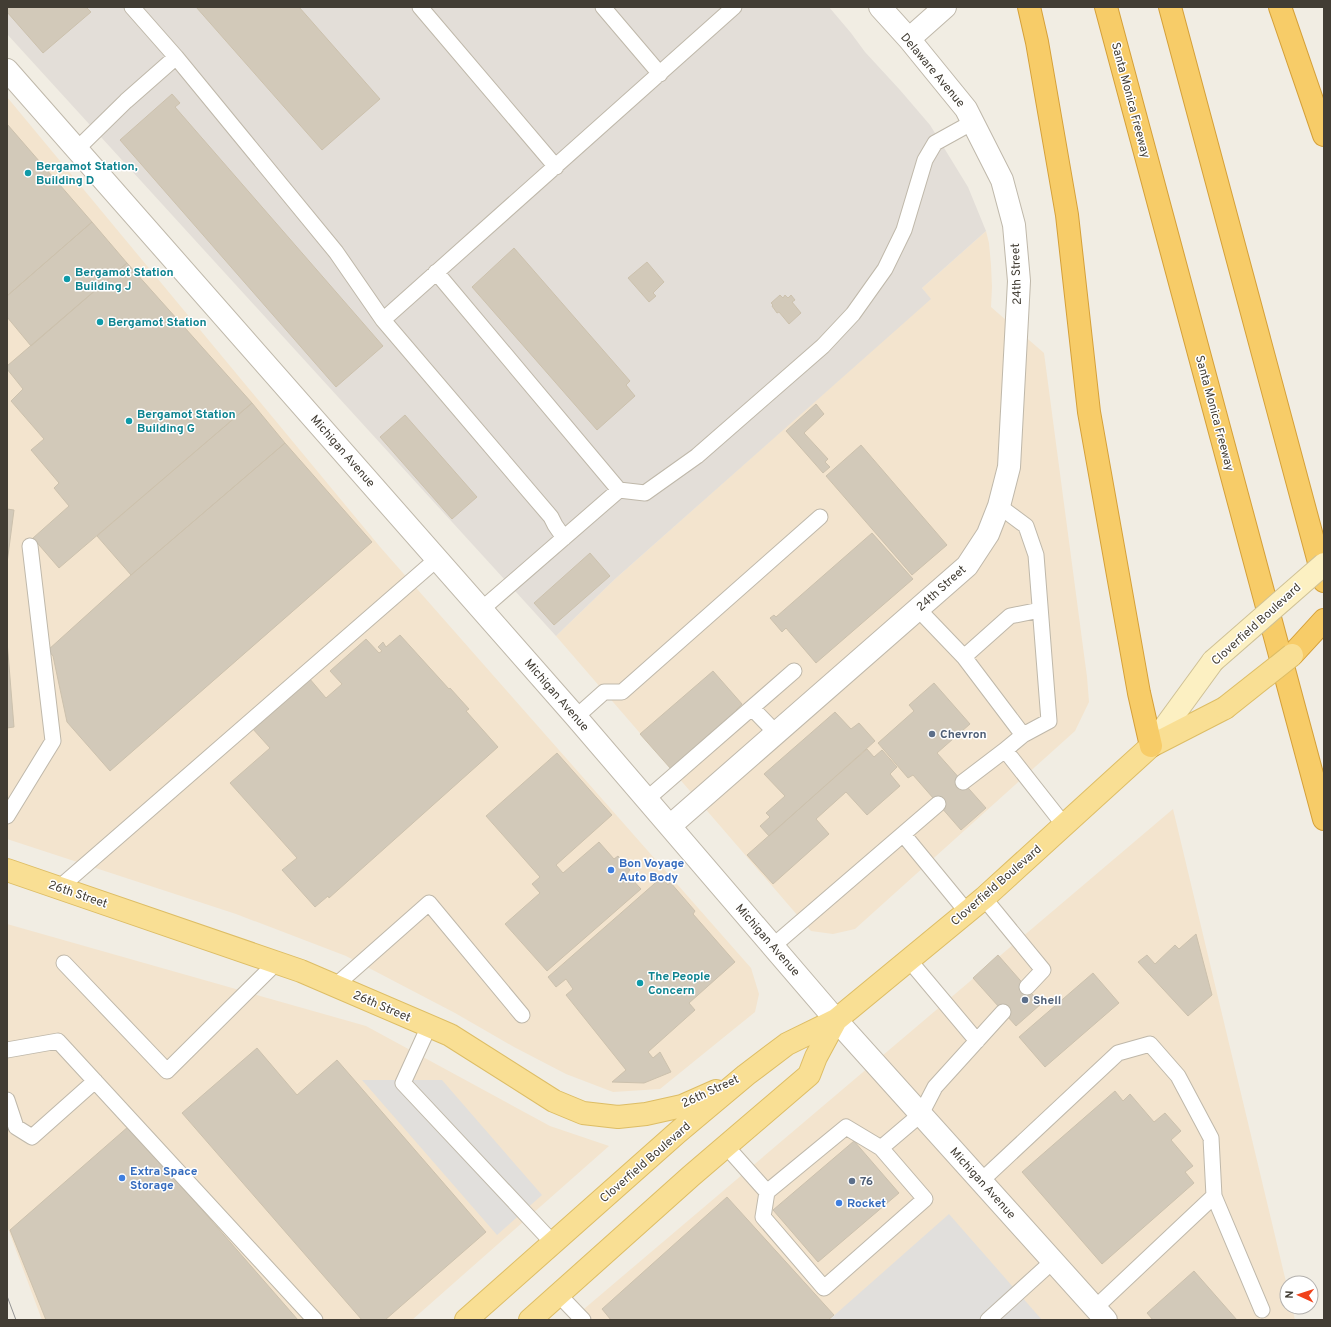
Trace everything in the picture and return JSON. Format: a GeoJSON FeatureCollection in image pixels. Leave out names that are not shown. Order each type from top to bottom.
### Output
{"type":"FeatureCollection","features":[{"type":"Feature","properties":{"kind":"highway"},"geometry":{"type":"LineString","coordinates":[[1029,7],[1037,42],[1068,215],[1089,412],[1139,693],[1151,746]]}},
{"type":"Feature","properties":{"kind":"highway","name":"Santa Monica Freeway"},"geometry":{"type":"LineString","coordinates":[[1106,7],[1324,819]]}},
{"type":"Feature","properties":{"kind":"highway"},"geometry":{"type":"LineString","coordinates":[[1170,7],[1324,581]]}},
{"type":"Feature","properties":{"kind":"highway"},"geometry":{"type":"LineString","coordinates":[[1280,7],[1324,135]]}},
{"type":"Feature","properties":{"kind":"highway"},"geometry":{"type":"LineString","coordinates":[[1292,655],[1324,620]]}},
{"type":"Feature","properties":{"kind":"main road","name":"Cloverfield Boulevard"},"geometry":{"type":"LineString","coordinates":[[466,1320],[678,1132],[746,1075],[787,1044],[836,1020],[984,898],[1151,746],[1213,660],[1324,564]]}},
{"type":"Feature","properties":{"kind":"main road","name":"Cloverfield Boulevard"},"geometry":{"type":"LineString","coordinates":[[1151,746],[1225,708],[1324,630]]}},
{"type":"Feature","properties":{"kind":"main road","name":"26th Street"},"geometry":{"type":"LineString","coordinates":[[7,870],[276,963],[335,986],[450,1035],[554,1101],[583,1113],[621,1117],[646,1114],[682,1106],[719,1090],[746,1075]]}},
{"type":"Feature","properties":{"kind":"main road","name":"Cloverfield Boulevard"},"geometry":{"type":"LineString","coordinates":[[530,1320],[809,1074],[816,1057],[836,1020]]}},
{"type":"Feature","properties":{"kind":"street","name":"Delaware Avenue"},"geometry":{"type":"LineString","coordinates":[[880,7],[909,39],[966,108],[1002,180]]}},
{"type":"Feature","properties":{"kind":"street"},"geometry":{"type":"LineString","coordinates":[[909,39],[945,7]]}},
{"type":"Feature","properties":{"kind":"street","name":"Michigan Avenue"},"geometry":{"type":"LineString","coordinates":[[7,70],[482,609],[836,1020],[1101,1314]]}},
{"type":"Feature","properties":{"kind":"street","name":"24th Street"},"geometry":{"type":"LineString","coordinates":[[670,826],[967,566],[988,534],[999,506],[1009,467],[1019,281],[1014,225],[1002,180]]}},
{"type":"Feature","properties":{"kind":"lane"},"geometry":{"type":"LineString","coordinates":[[132,7],[176,57],[336,252],[383,320],[551,517],[564,538]]}},
{"type":"Feature","properties":{"kind":"lane"},"geometry":{"type":"LineString","coordinates":[[420,7],[556,167]]}},
{"type":"Feature","properties":{"kind":"lane"},"geometry":{"type":"LineString","coordinates":[[603,7],[660,74]]}},
{"type":"Feature","properties":{"kind":"lane"},"geometry":{"type":"LineString","coordinates":[[383,320],[734,7]]}},
{"type":"Feature","properties":{"kind":"lane"},"geometry":{"type":"LineString","coordinates":[[77,149],[126,101],[176,57]]}},
{"type":"Feature","properties":{"kind":"lane"},"geometry":{"type":"LineString","coordinates":[[436,272],[619,490],[645,494],[697,456],[824,346],[854,314],[885,269],[904,230],[925,160],[935,143],[973,122]]}},
{"type":"Feature","properties":{"kind":"lane"},"geometry":{"type":"LineString","coordinates":[[482,609],[619,490]]}},
{"type":"Feature","properties":{"kind":"lane"},"geometry":{"type":"LineString","coordinates":[[963,782],[1023,735],[1049,721],[1036,555],[1026,526],[999,506]]}},
{"type":"Feature","properties":{"kind":"lane"},"geometry":{"type":"LineString","coordinates":[[576,717],[604,692],[622,692],[820,518]]}},
{"type":"Feature","properties":{"kind":"lane"},"geometry":{"type":"LineString","coordinates":[[7,816],[53,741],[30,546]]}},
{"type":"Feature","properties":{"kind":"lane"},"geometry":{"type":"LineString","coordinates":[[59,888],[437,559]]}},
{"type":"Feature","properties":{"kind":"lane"},"geometry":{"type":"LineString","coordinates":[[918,609],[964,657],[1023,735]]}},
{"type":"Feature","properties":{"kind":"lane"},"geometry":{"type":"LineString","coordinates":[[964,657],[1010,616],[1040,610]]}},
{"type":"Feature","properties":{"kind":"lane"},"geometry":{"type":"LineString","coordinates":[[647,799],[794,671]]}},
{"type":"Feature","properties":{"kind":"lane"},"geometry":{"type":"LineString","coordinates":[[752,708],[776,734]]}},
{"type":"Feature","properties":{"kind":"lane"},"geometry":{"type":"LineString","coordinates":[[1005,750],[1064,825]]}},
{"type":"Feature","properties":{"kind":"lane"},"geometry":{"type":"LineString","coordinates":[[773,946],[938,804]]}},
{"type":"Feature","properties":{"kind":"lane"},"geometry":{"type":"LineString","coordinates":[[903,834],[967,912]]}},
{"type":"Feature","properties":{"kind":"lane"},"geometry":{"type":"LineString","coordinates":[[984,898],[1043,970],[1027,987]]}},
{"type":"Feature","properties":{"kind":"lane"},"geometry":{"type":"LineString","coordinates":[[335,986],[429,903],[522,1015]]}},
{"type":"Feature","properties":{"kind":"lane"},"geometry":{"type":"LineString","coordinates":[[909,960],[977,1041]]}},
{"type":"Feature","properties":{"kind":"lane"},"geometry":{"type":"LineString","coordinates":[[64,963],[167,1071],[276,963]]}},
{"type":"Feature","properties":{"kind":"lane"},"geometry":{"type":"LineString","coordinates":[[882,1148],[921,1114],[935,1087],[1003,1012]]}},
{"type":"Feature","properties":{"kind":"lane"},"geometry":{"type":"LineString","coordinates":[[429,1026],[403,1083],[553,1243]]}},
{"type":"Feature","properties":{"kind":"lane"},"geometry":{"type":"LineString","coordinates":[[7,1050],[58,1040],[315,1320]]}},
{"type":"Feature","properties":{"kind":"lane"},"geometry":{"type":"LineString","coordinates":[[981,1181],[1118,1053],[1150,1044],[1178,1076],[1211,1138],[1214,1196],[1262,1310]]}},
{"type":"Feature","properties":{"kind":"lane"},"geometry":{"type":"LineString","coordinates":[[7,1100],[16,1127],[32,1136],[95,1080]]}},
{"type":"Feature","properties":{"kind":"lane"},"geometry":{"type":"LineString","coordinates":[[846,1127],[882,1148],[926,1199],[824,1288],[763,1218],[767,1192],[846,1127]]}},
{"type":"Feature","properties":{"kind":"lane"},"geometry":{"type":"LineString","coordinates":[[726,1146],[767,1192]]}},
{"type":"Feature","properties":{"kind":"lane"},"geometry":{"type":"LineString","coordinates":[[1101,1314],[1214,1196]]}},
{"type":"Feature","properties":{"kind":"lane"},"geometry":{"type":"LineString","coordinates":[[988,1320],[1053,1261]]}},
{"type":"Feature","properties":{"kind":"lane"},"geometry":{"type":"LineString","coordinates":[[559,1295],[582,1320]]}},
{"type":"Feature","properties":{"kind":"shaded area"},"geometry":{"type":"Polygon","coordinates":[[[7,7],[829,7],[865,52],[930,125],[968,187],[986,231],[922,288],[931,299],[615,579],[556,636],[7,34],[7,7]]]}},
{"type":"Feature","properties":{"kind":"shaded area"},"geometry":{"type":"Polygon","coordinates":[[[7,97],[381,548],[751,968],[759,994],[755,1012],[660,1089],[613,1092],[566,1074],[514,1047],[455,1013],[346,956],[236,914],[7,839],[7,97]]]}},
{"type":"Feature","properties":{"kind":"shaded area"},"geometry":{"type":"Polygon","coordinates":[[[986,231],[989,243],[991,265],[991,307],[1044,353],[1087,677],[1089,702],[1075,731],[855,929],[833,934],[811,931],[556,636],[615,579],[930,299],[922,288],[986,231]]]}},
{"type":"Feature","properties":{"kind":"shaded area"},"geometry":{"type":"Polygon","coordinates":[[[1173,809],[1284,1275],[1279,1275],[1279,1315],[1294,1315],[1295,1320],[571,1320],[1173,809]]]}},
{"type":"Feature","properties":{"kind":"shaded area"},"geometry":{"type":"Polygon","coordinates":[[[7,924],[366,1026],[550,1126],[609,1146],[412,1320],[42,1320],[7,1226],[7,924]]]}},
{"type":"Feature","properties":{"kind":"shaded area"},"geometry":{"type":"Polygon","coordinates":[[[362,1080],[442,1080],[542,1195],[497,1235],[362,1080]]]}},
{"type":"Feature","properties":{"kind":"shaded area"},"geometry":{"type":"Polygon","coordinates":[[[949,1214],[1042,1320],[829,1320],[949,1214]]]}},
{"type":"Feature","properties":{"kind":"building"},"geometry":{"type":"Polygon","coordinates":[[[7,7],[86,7],[91,12],[43,53],[7,12],[7,7]]]}},
{"type":"Feature","properties":{"kind":"building"},"geometry":{"type":"Polygon","coordinates":[[[196,7],[299,7],[380,99],[322,150],[196,7]]]}},
{"type":"Feature","properties":{"kind":"building"},"geometry":{"type":"Polygon","coordinates":[[[172,94],[180,103],[175,107],[383,346],[336,387],[120,140],[172,94]]]}},
{"type":"Feature","properties":{"kind":"building","name":"Bergamot Station, Building D"},"geometry":{"type":"Polygon","coordinates":[[[7,124],[92,222],[7,296],[7,124]]]}},
{"type":"Feature","properties":{"kind":"building","name":"Bergamot Station Building J"},"geometry":{"type":"Polygon","coordinates":[[[92,222],[127,263],[31,346],[7,317],[7,296],[92,222]]]}},
{"type":"Feature","properties":{"kind":"building"},"geometry":{"type":"Polygon","coordinates":[[[514,248],[630,381],[626,385],[635,396],[597,430],[472,287],[514,248]]]}},
{"type":"Feature","properties":{"kind":"building"},"geometry":{"type":"Polygon","coordinates":[[[647,262],[664,282],[653,293],[656,296],[649,302],[628,278],[647,262]]]}},
{"type":"Feature","properties":{"kind":"building","name":"Bergamot Station Building G"},"geometry":{"type":"Polygon","coordinates":[[[127,263],[252,403],[59,568],[33,538],[69,506],[54,488],[59,483],[31,450],[44,439],[11,401],[23,389],[7,369],[7,366],[127,263]]]}},
{"type":"Feature","properties":{"kind":"building"},"geometry":{"type":"Polygon","coordinates":[[[780,295],[783,298],[785,295],[788,298],[791,295],[795,300],[792,302],[801,313],[789,324],[779,312],[777,313],[771,303],[780,295]]]}},
{"type":"Feature","properties":{"kind":"building"},"geometry":{"type":"Polygon","coordinates":[[[252,403],[285,443],[131,575],[97,536],[252,403]]]}},
{"type":"Feature","properties":{"kind":"building"},"geometry":{"type":"Polygon","coordinates":[[[816,404],[824,414],[804,433],[828,459],[825,462],[830,467],[823,473],[786,431],[816,404]]]}},
{"type":"Feature","properties":{"kind":"building"},"geometry":{"type":"Polygon","coordinates":[[[405,415],[477,497],[452,519],[380,437],[405,415]]]}},
{"type":"Feature","properties":{"kind":"building"},"geometry":{"type":"Polygon","coordinates":[[[285,443],[372,542],[110,771],[67,722],[53,656],[48,650],[131,575],[285,443]]]}},
{"type":"Feature","properties":{"kind":"building"},"geometry":{"type":"Polygon","coordinates":[[[861,445],[947,545],[912,575],[826,476],[861,445]]]}},
{"type":"Feature","properties":{"kind":"building"},"geometry":{"type":"Polygon","coordinates":[[[7,509],[14,510],[7,563],[7,509]]]}},
{"type":"Feature","properties":{"kind":"building"},"geometry":{"type":"Polygon","coordinates":[[[872,533],[913,579],[816,663],[786,628],[782,632],[770,618],[774,615],[776,617],[872,533]]]}},
{"type":"Feature","properties":{"kind":"building"},"geometry":{"type":"Polygon","coordinates":[[[590,553],[610,576],[554,625],[534,603],[590,553]]]}},
{"type":"Feature","properties":{"kind":"building"},"geometry":{"type":"Polygon","coordinates":[[[400,635],[469,709],[466,711],[498,747],[329,898],[328,896],[315,907],[282,870],[297,858],[230,783],[270,748],[252,728],[309,678],[326,698],[342,684],[330,671],[366,639],[379,653],[382,651],[378,647],[383,642],[386,647],[400,635]]]}},
{"type":"Feature","properties":{"kind":"building"},"geometry":{"type":"Polygon","coordinates":[[[7,641],[14,727],[7,728],[7,641]]]}},
{"type":"Feature","properties":{"kind":"building"},"geometry":{"type":"Polygon","coordinates":[[[713,671],[742,704],[736,710],[737,711],[671,769],[640,734],[713,671]]]}},
{"type":"Feature","properties":{"kind":"building"},"geometry":{"type":"Polygon","coordinates":[[[934,683],[970,724],[937,753],[986,808],[961,830],[913,775],[908,778],[878,743],[914,711],[909,705],[934,683]]]}},
{"type":"Feature","properties":{"kind":"building"},"geometry":{"type":"Polygon","coordinates":[[[835,712],[851,729],[859,723],[875,741],[769,836],[760,826],[770,817],[766,813],[785,796],[764,774],[835,712]]]}},
{"type":"Feature","properties":{"kind":"building"},"geometry":{"type":"Polygon","coordinates":[[[867,749],[874,757],[882,750],[897,767],[890,774],[900,786],[867,815],[846,792],[816,819],[829,834],[773,884],[747,855],[867,749]]]}},
{"type":"Feature","properties":{"kind":"building"},"geometry":{"type":"Polygon","coordinates":[[[557,753],[612,815],[556,865],[563,873],[599,842],[614,859],[618,856],[630,870],[627,874],[641,889],[547,971],[505,924],[540,893],[532,884],[540,877],[486,816],[557,753]]]}},
{"type":"Feature","properties":{"kind":"building","name":"The People Concern"},"geometry":{"type":"Polygon","coordinates":[[[662,877],[668,885],[670,882],[695,911],[693,914],[735,962],[689,1003],[695,1010],[648,1052],[653,1058],[660,1052],[671,1072],[644,1083],[612,1082],[626,1070],[566,995],[573,989],[566,979],[556,987],[548,977],[662,877]]]}},
{"type":"Feature","properties":{"kind":"building"},"geometry":{"type":"Polygon","coordinates":[[[1196,934],[1212,995],[1188,1016],[1138,962],[1147,955],[1155,964],[1175,945],[1179,949],[1196,934]]]}},
{"type":"Feature","properties":{"kind":"building"},"geometry":{"type":"Polygon","coordinates":[[[998,955],[1041,1004],[1016,1026],[973,978],[998,955]]]}},
{"type":"Feature","properties":{"kind":"building"},"geometry":{"type":"Polygon","coordinates":[[[1093,973],[1119,1003],[1045,1067],[1019,1037],[1093,973]]]}},
{"type":"Feature","properties":{"kind":"building"},"geometry":{"type":"Polygon","coordinates":[[[257,1048],[297,1095],[337,1060],[486,1232],[385,1320],[362,1320],[182,1113],[257,1048]]]}},
{"type":"Feature","properties":{"kind":"building"},"geometry":{"type":"Polygon","coordinates":[[[1115,1091],[1123,1101],[1130,1094],[1154,1122],[1165,1113],[1181,1131],[1171,1140],[1193,1166],[1185,1172],[1194,1183],[1102,1264],[1022,1172],[1115,1091]]]}},
{"type":"Feature","properties":{"kind":"building","name":"Extra Space Storage"},"geometry":{"type":"Polygon","coordinates":[[[129,1126],[298,1320],[46,1320],[10,1230],[129,1126]]]}},
{"type":"Feature","properties":{"kind":"building"},"geometry":{"type":"Polygon","coordinates":[[[854,1141],[899,1193],[818,1262],[773,1210],[854,1141]]]}},
{"type":"Feature","properties":{"kind":"building"},"geometry":{"type":"Polygon","coordinates":[[[727,1197],[834,1315],[828,1320],[611,1320],[602,1309],[727,1197]]]}},
{"type":"Feature","properties":{"kind":"building"},"geometry":{"type":"Polygon","coordinates":[[[1194,1271],[1237,1320],[1153,1320],[1147,1313],[1194,1271]]]}},
{"type":"Feature","properties":{"kind":"tram line"},"geometry":{"type":"LineString","coordinates":[[7,1296],[16,1320]]}},
{"type":"Feature","properties":{"kind":"place","name":"Bergamot Station, Building D"},"geometry":{"type":"Point","coordinates":[28,173]}},
{"type":"Feature","properties":{"kind":"place","name":"Bergamot Station Building J"},"geometry":{"type":"Point","coordinates":[67,279]}},
{"type":"Feature","properties":{"kind":"place","name":"Bergamot Station"},"geometry":{"type":"Point","coordinates":[100,322]}},
{"type":"Feature","properties":{"kind":"place","name":"Bergamot Station Building G"},"geometry":{"type":"Point","coordinates":[129,421]}},
{"type":"Feature","properties":{"kind":"place","name":"Chevron"},"geometry":{"type":"Point","coordinates":[932,734]}},
{"type":"Feature","properties":{"kind":"place","name":"Bon Voyage Auto Body"},"geometry":{"type":"Point","coordinates":[611,870]}},
{"type":"Feature","properties":{"kind":"place","name":"The People Concern"},"geometry":{"type":"Point","coordinates":[640,983]}},
{"type":"Feature","properties":{"kind":"place","name":"Shell"},"geometry":{"type":"Point","coordinates":[1025,1000]}},
{"type":"Feature","properties":{"kind":"place","name":"Extra Space Storage"},"geometry":{"type":"Point","coordinates":[122,1178]}},
{"type":"Feature","properties":{"kind":"place","name":"76"},"geometry":{"type":"Point","coordinates":[852,1181]}},
{"type":"Feature","properties":{"kind":"place","name":"Rocket"},"geometry":{"type":"Point","coordinates":[839,1203]}}]}
